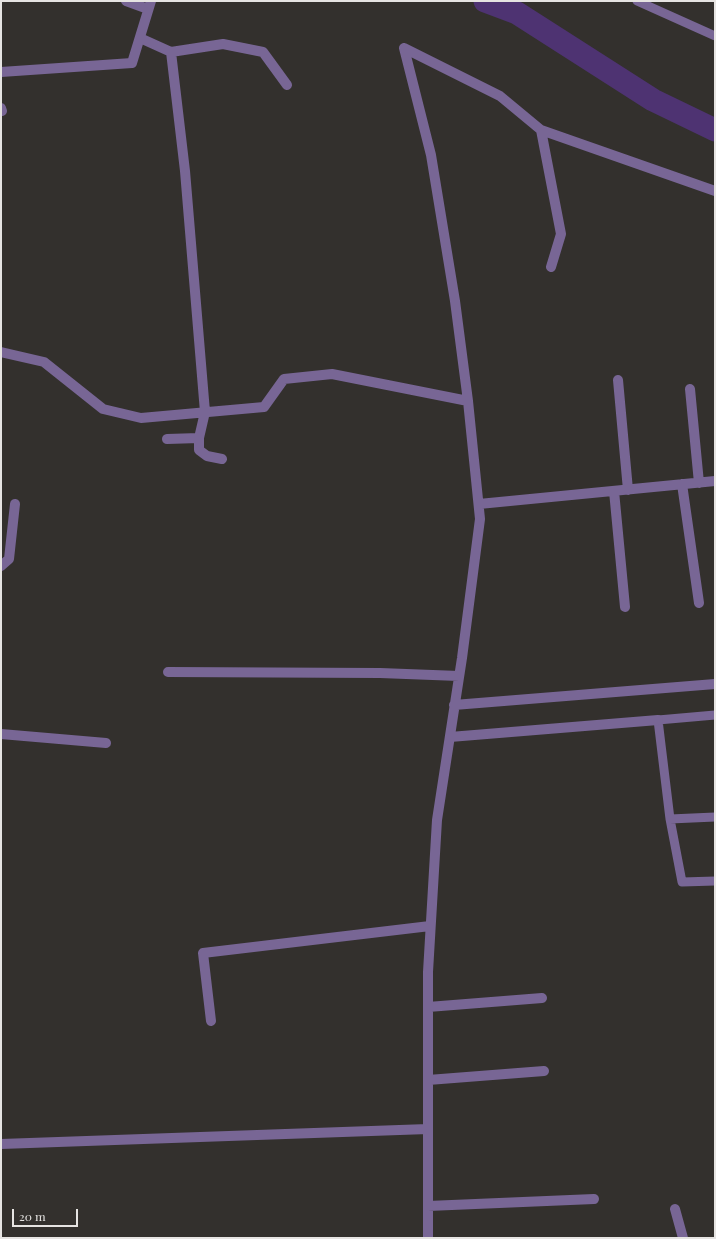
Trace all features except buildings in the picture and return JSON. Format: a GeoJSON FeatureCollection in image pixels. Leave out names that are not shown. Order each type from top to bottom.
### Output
{"type":"FeatureCollection","features":[{"type":"Feature","properties":{"kind":"street"},"geometry":{"type":"LineString","coordinates":[[1,72],[132,63],[150,5],[126,1]]}},
{"type":"Feature","properties":{"kind":"street"},"geometry":{"type":"LineString","coordinates":[[140,38],[172,52],[223,44],[263,52],[287,85]]}},
{"type":"Feature","properties":{"kind":"street"},"geometry":{"type":"LineString","coordinates":[[428,1238],[428,972],[437,820],[459,676],[480,519],[468,401],[455,301],[431,155],[404,48],[500,96],[541,130],[715,191]]}},
{"type":"Feature","properties":{"kind":"street"},"geometry":{"type":"LineString","coordinates":[[172,52],[185,171],[205,412],[199,438],[199,450],[207,456],[222,459]]}},
{"type":"Feature","properties":{"kind":"street"},"geometry":{"type":"LineString","coordinates":[[541,130],[561,234],[551,267]]}},
{"type":"Feature","properties":{"kind":"street"},"geometry":{"type":"LineString","coordinates":[[1,352],[44,362],[103,409],[141,418],[264,407],[284,380],[332,374],[468,401]]}},
{"type":"Feature","properties":{"kind":"street"},"geometry":{"type":"LineString","coordinates":[[618,380],[628,490]]}},
{"type":"Feature","properties":{"kind":"street"},"geometry":{"type":"LineString","coordinates":[[690,389],[699,483]]}},
{"type":"Feature","properties":{"kind":"street"},"geometry":{"type":"LineString","coordinates":[[167,439],[199,438]]}},
{"type":"Feature","properties":{"kind":"street"},"geometry":{"type":"LineString","coordinates":[[479,504],[715,481]]}},
{"type":"Feature","properties":{"kind":"street"},"geometry":{"type":"LineString","coordinates":[[682,484],[699,603]]}},
{"type":"Feature","properties":{"kind":"street"},"geometry":{"type":"LineString","coordinates":[[614,491],[625,606]]}},
{"type":"Feature","properties":{"kind":"street"},"geometry":{"type":"LineString","coordinates":[[1,566],[9,559],[14,504]]}},
{"type":"Feature","properties":{"kind":"street"},"geometry":{"type":"LineString","coordinates":[[168,672],[380,673],[459,676]]}},
{"type":"Feature","properties":{"kind":"street"},"geometry":{"type":"LineString","coordinates":[[454,705],[715,684]]}},
{"type":"Feature","properties":{"kind":"street"},"geometry":{"type":"LineString","coordinates":[[450,737],[658,720]]}},
{"type":"Feature","properties":{"kind":"street"},"geometry":{"type":"LineString","coordinates":[[1,734],[106,743]]}},
{"type":"Feature","properties":{"kind":"street"},"geometry":{"type":"LineString","coordinates":[[211,1021],[203,953],[430,926]]}},
{"type":"Feature","properties":{"kind":"street"},"geometry":{"type":"LineString","coordinates":[[428,1006],[542,998]]}},
{"type":"Feature","properties":{"kind":"street"},"geometry":{"type":"LineString","coordinates":[[428,1080],[544,1071]]}},
{"type":"Feature","properties":{"kind":"street"},"geometry":{"type":"LineString","coordinates":[[1,1144],[428,1129]]}},
{"type":"Feature","properties":{"kind":"street"},"geometry":{"type":"LineString","coordinates":[[428,1206],[594,1199]]}},
{"type":"Feature","properties":{"kind":"street"},"geometry":{"type":"LineString","coordinates":[[675,1209],[683,1238]]}},
{"type":"Feature","properties":{"kind":"lane"},"geometry":{"type":"LineString","coordinates":[[637,1],[715,36]]}},
{"type":"Feature","properties":{"kind":"lane"},"geometry":{"type":"LineString","coordinates":[[715,715],[658,720],[670,819],[682,882],[715,881]]}},
{"type":"Feature","properties":{"kind":"lane"},"geometry":{"type":"LineString","coordinates":[[670,819],[715,816]]}},
{"type":"Feature","properties":{"kind":"waterway"},"geometry":{"type":"LineString","coordinates":[[485,1],[517,13],[653,100],[715,130]]}}]}
